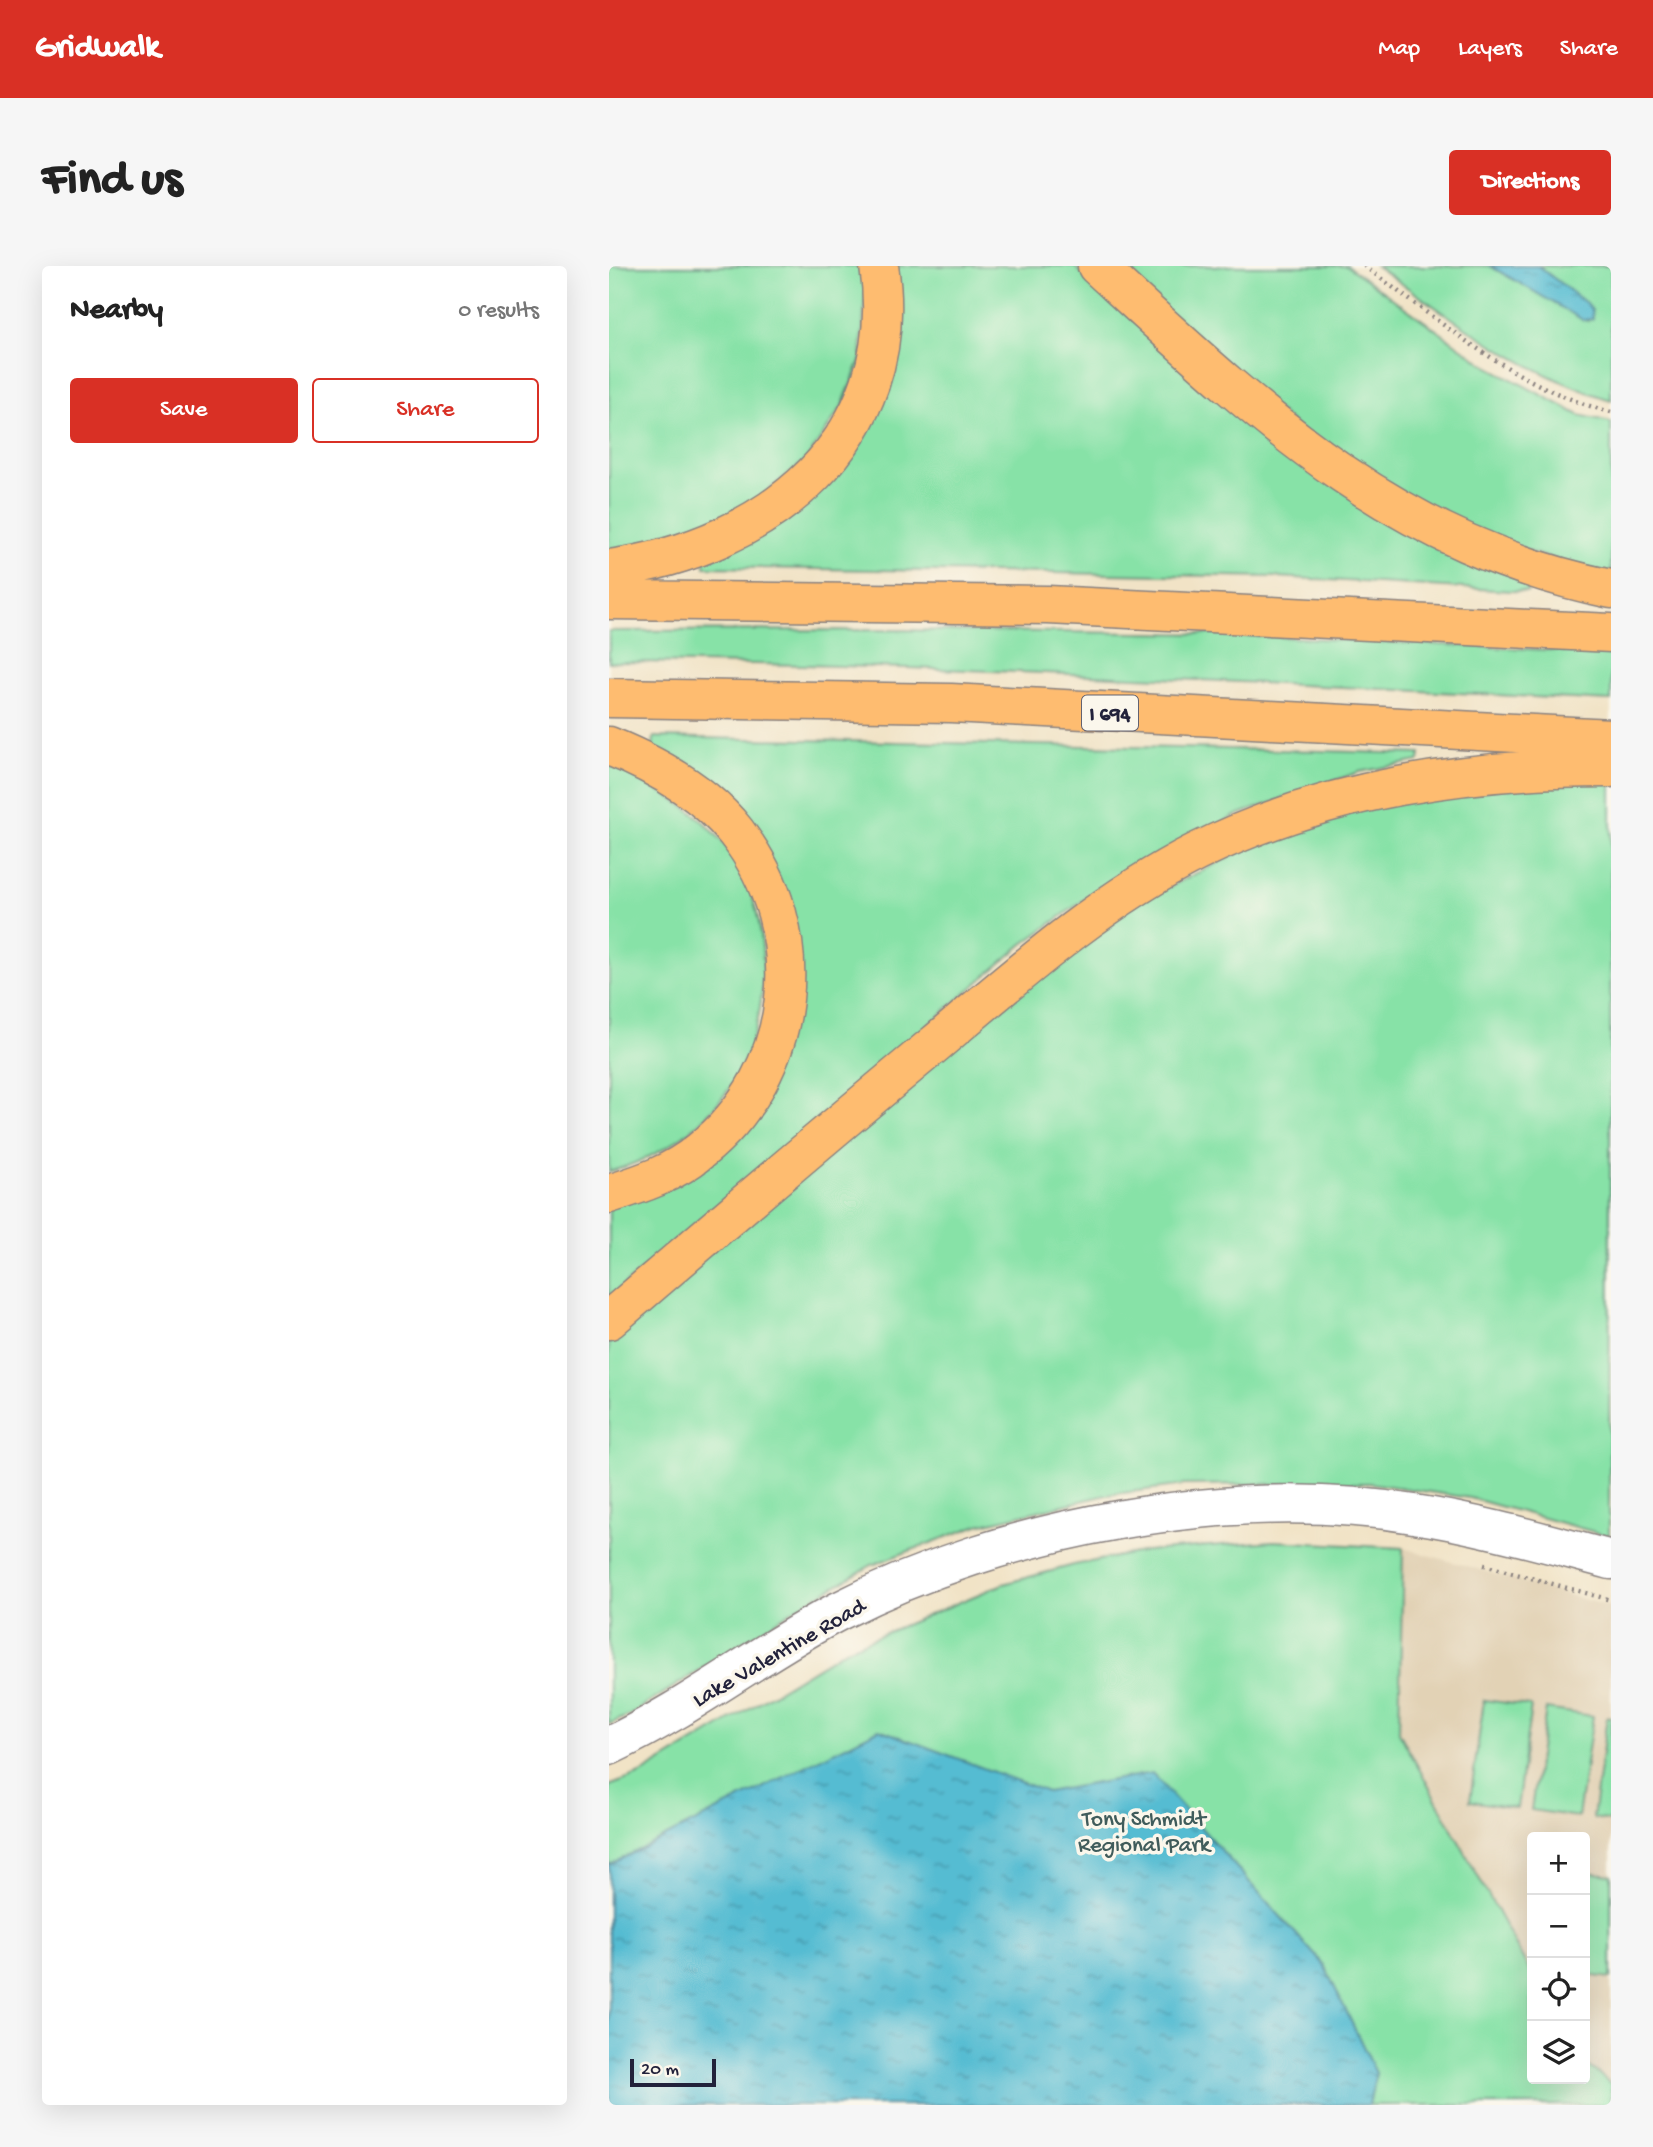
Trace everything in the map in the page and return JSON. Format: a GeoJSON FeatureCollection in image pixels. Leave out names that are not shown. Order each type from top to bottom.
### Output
{"type":"FeatureCollection","features":[{"type":"Feature","properties":{"kind":"highway"},"geometry":{"type":"LineString","coordinates":[[609,569],[668,558],[740,530],[767,515],[815,473],[853,421],[864,399],[879,343],[883,310],[879,266]]}},
{"type":"Feature","properties":{"kind":"highway"},"geometry":{"type":"LineString","coordinates":[[1097,266],[1256,410],[1337,472],[1404,512],[1474,547],[1545,573],[1611,589]]}},
{"type":"Feature","properties":{"kind":"highway"},"geometry":{"type":"LineString","coordinates":[[609,600],[1048,605],[1611,633]]}},
{"type":"Feature","properties":{"kind":"highway","name":"I 694"},"geometry":{"type":"LineString","coordinates":[[609,698],[951,703],[1611,738]]}},
{"type":"Feature","properties":{"kind":"highway"},"geometry":{"type":"LineString","coordinates":[[609,746],[638,758],[680,782],[734,830],[767,882],[784,945],[786,977],[779,1035],[770,1062],[741,1110],[700,1152],[669,1172],[609,1194]]}},
{"type":"Feature","properties":{"kind":"highway"},"geometry":{"type":"LineString","coordinates":[[609,1320],[1021,972],[1099,913],[1185,859],[1252,828],[1324,803],[1391,786],[1471,774],[1541,768],[1611,768]]}},
{"type":"Feature","properties":{"kind":"street","name":"Lake Valentine Road"},"geometry":{"type":"LineString","coordinates":[[609,1746],[688,1703],[795,1636],[859,1602],[923,1573],[978,1555],[1092,1525],[1190,1510],[1295,1505],[1356,1507],[1463,1523],[1611,1560]]}},
{"type":"Feature","properties":{"kind":"path"},"geometry":{"type":"LineString","coordinates":[[1364,266],[1493,360],[1583,405],[1611,412]]}},
{"type":"Feature","properties":{"kind":"path"},"geometry":{"type":"LineString","coordinates":[[1473,1562],[1611,1600]]}},
{"type":"Feature","properties":{"kind":"shaded area"},"geometry":{"type":"Polygon","coordinates":[[[1403,1548],[1611,1607],[1611,2084],[1590,2067],[1590,1832],[1527,1832],[1527,1966],[1399,1732],[1403,1548]]]}},
{"type":"Feature","properties":{"kind":"green space"},"geometry":{"type":"Polygon","coordinates":[[[609,266],[867,266],[861,358],[841,408],[807,459],[739,514],[609,556],[609,266]]]}},
{"type":"Feature","properties":{"kind":"green space"},"geometry":{"type":"Polygon","coordinates":[[[895,266],[1074,266],[1246,422],[1527,582],[1528,592],[1278,577],[705,567],[705,559],[811,497],[895,266]]]}},
{"type":"Feature","properties":{"kind":"green space"},"geometry":{"type":"Polygon","coordinates":[[[1114,266],[1347,266],[1487,366],[1579,415],[1611,422],[1611,577],[1475,535],[1309,438],[1114,266]]]}},
{"type":"Feature","properties":{"kind":"green space"},"geometry":{"type":"Polygon","coordinates":[[[1376,266],[1490,266],[1588,321],[1592,310],[1538,266],[1611,266],[1611,400],[1579,389],[1518,360],[1376,266]]]}},
{"type":"Feature","properties":{"kind":"green space"},"geometry":{"type":"Polygon","coordinates":[[[884,630],[1218,634],[1611,653],[1611,701],[985,671],[609,662],[609,631],[884,630]]]}},
{"type":"Feature","properties":{"kind":"green space"},"geometry":{"type":"Polygon","coordinates":[[[654,737],[1420,754],[1419,761],[1359,772],[1237,815],[1099,889],[1023,944],[609,1298],[609,1205],[749,1117],[791,919],[653,748],[654,737]]]}},
{"type":"Feature","properties":{"kind":"green space"},"geometry":{"type":"Polygon","coordinates":[[[609,763],[691,811],[731,853],[746,881],[757,912],[763,979],[759,1013],[750,1046],[737,1076],[719,1102],[708,1115],[669,1146],[640,1161],[609,1172],[609,763]]]}},
{"type":"Feature","properties":{"kind":"green space"},"geometry":{"type":"Polygon","coordinates":[[[1611,773],[1609,1536],[1470,1498],[1369,1483],[1184,1485],[1107,1495],[978,1525],[872,1565],[798,1607],[628,1716],[609,1724],[609,1332],[1095,923],[1328,809],[1611,773]]]}},
{"type":"Feature","properties":{"kind":"green space","name":"Tony Schmidt Regional Park"},"geometry":{"type":"Polygon","coordinates":[[[1273,1541],[1403,1548],[1399,1732],[1527,1966],[1527,2084],[1590,2084],[1590,2067],[1611,2084],[1611,2105],[609,2105],[609,1786],[641,1774],[847,1649],[1003,1584],[1074,1565],[1146,1551],[1273,1541]]]}},
{"type":"Feature","properties":{"kind":"green space"},"geometry":{"type":"Polygon","coordinates":[[[1484,1700],[1531,1706],[1517,1808],[1470,1801],[1484,1700]]]}},
{"type":"Feature","properties":{"kind":"green space"},"geometry":{"type":"Polygon","coordinates":[[[1546,1709],[1593,1716],[1578,1817],[1531,1810],[1546,1709]]]}},
{"type":"Feature","properties":{"kind":"green space"},"geometry":{"type":"Polygon","coordinates":[[[1607,1717],[1611,1718],[1611,1821],[1593,1818],[1607,1717]]]}},
{"type":"Feature","properties":{"kind":"green space"},"geometry":{"type":"Polygon","coordinates":[[[1590,1872],[1611,1875],[1611,1978],[1590,1976],[1590,1872]]]}},
{"type":"Feature","properties":{"kind":"water"},"geometry":{"type":"Polygon","coordinates":[[[1490,266],[1538,266],[1586,303],[1592,310],[1593,319],[1583,320],[1490,266]]]}},
{"type":"Feature","properties":{"kind":"water"},"geometry":{"type":"Polygon","coordinates":[[[879,1729],[1047,1792],[1152,1773],[1324,1965],[1376,2073],[1369,2105],[609,2105],[609,1865],[879,1729]]]}}]}
